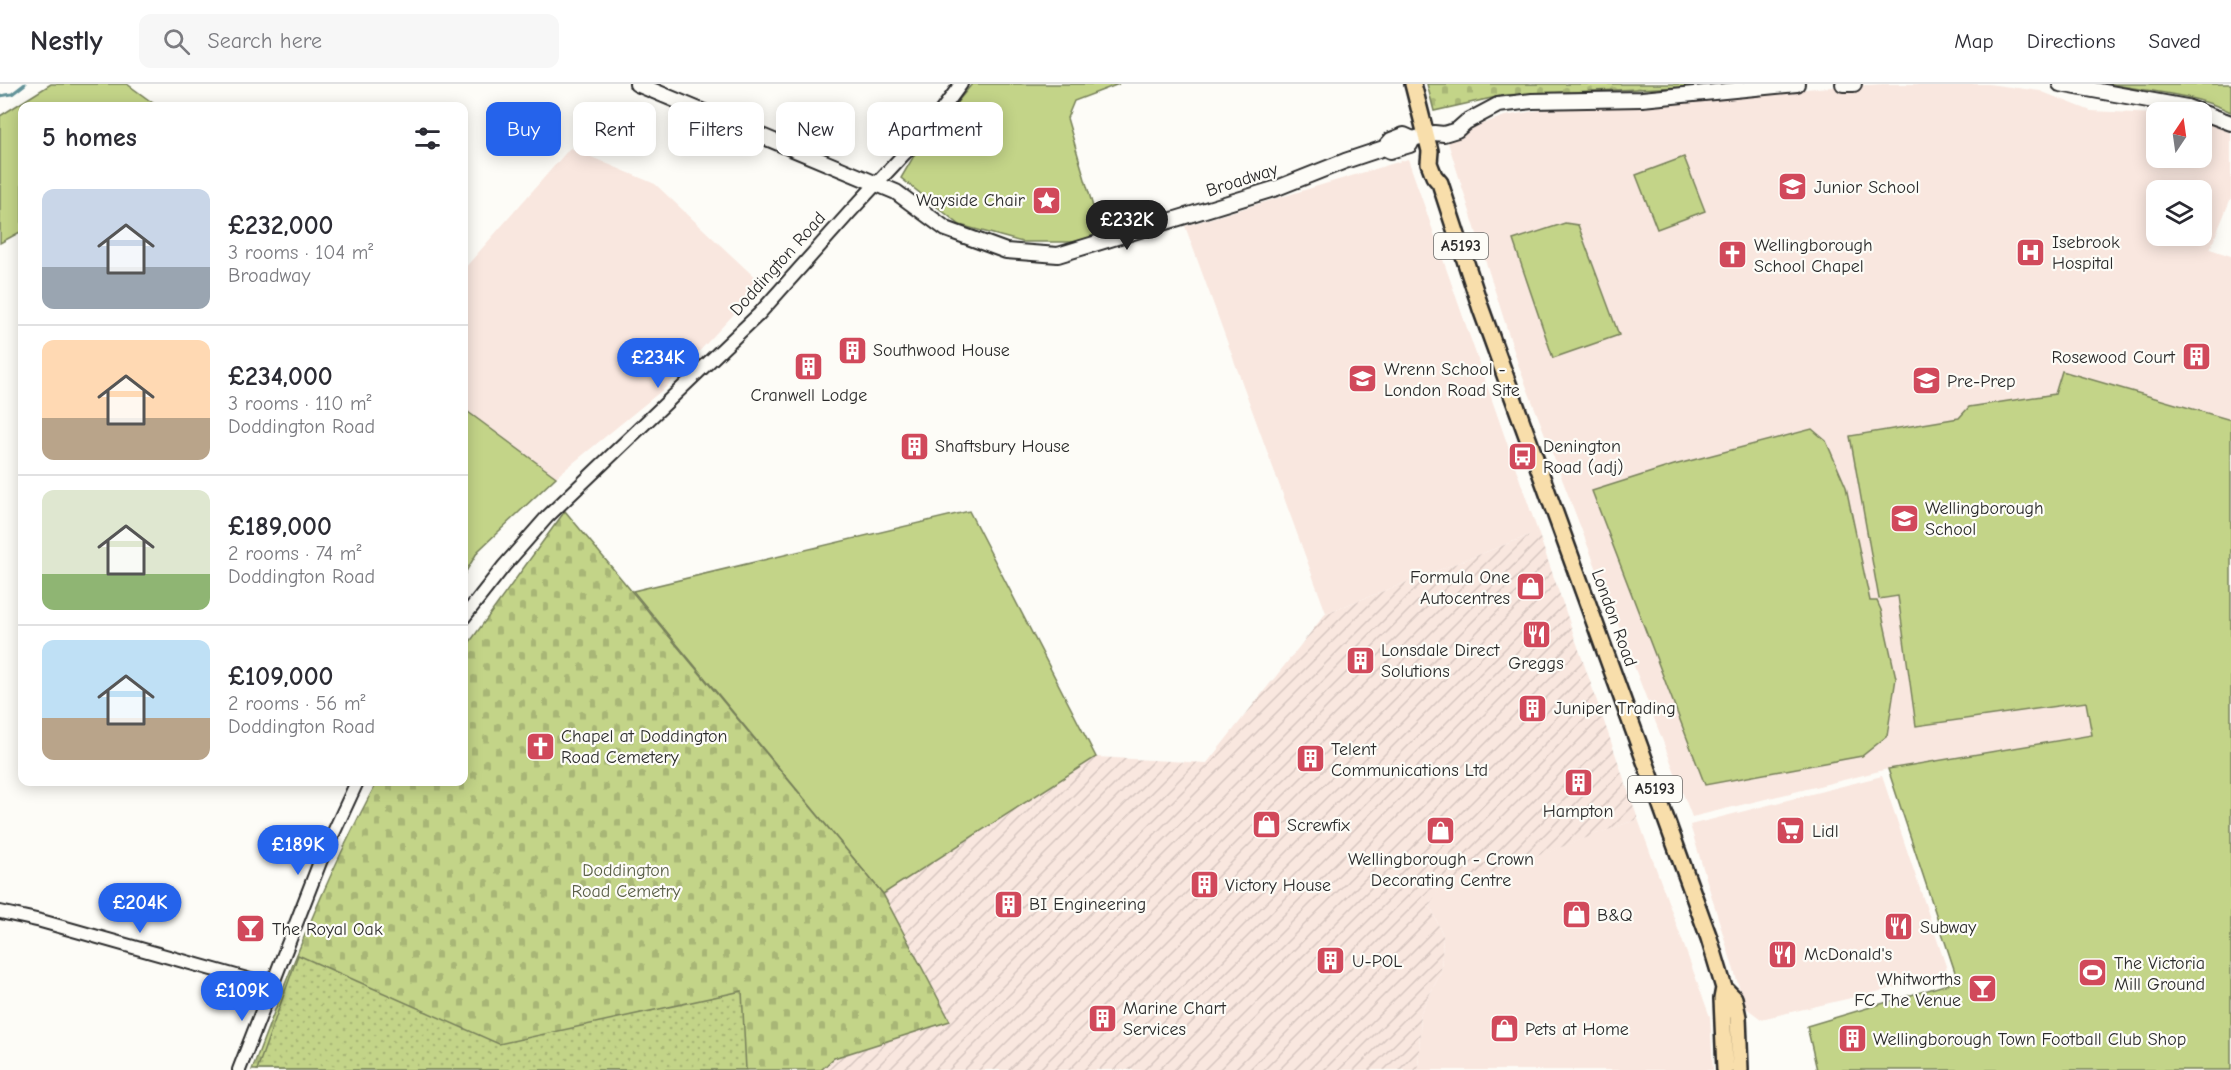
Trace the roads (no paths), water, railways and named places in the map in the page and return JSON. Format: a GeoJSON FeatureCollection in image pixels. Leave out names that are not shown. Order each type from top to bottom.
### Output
{"type":"FeatureCollection","features":[{"type":"Feature","properties":{"kind":"main road","name":"Broadway"},"geometry":{"type":"LineString","coordinates":[[637,84],[878,184],[902,196],[946,229],[1005,251],[1058,255],[1277,188],[1384,148],[1390,151],[1410,145],[1424,136]]}},
{"type":"Feature","properties":{"kind":"main road","name":"London Road"},"geometry":{"type":"LineString","coordinates":[[1413,84],[1424,136],[1430,151],[1429,163],[1433,175],[1440,183],[1481,309],[1656,790],[1724,988],[1722,999],[1725,1070]]}},
{"type":"Feature","properties":{"kind":"main road"},"geometry":{"type":"LineString","coordinates":[[1424,136],[1444,134],[1462,127],[1466,122],[1498,105],[1532,101],[1642,99],[1797,84]]}},
{"type":"Feature","properties":{"kind":"main road"},"geometry":{"type":"LineString","coordinates":[[1843,84],[1854,84]]}},
{"type":"Feature","properties":{"kind":"main road"},"geometry":{"type":"LineString","coordinates":[[2060,84],[2187,107],[2231,123]]}},
{"type":"Feature","properties":{"kind":"main road"},"geometry":{"type":"LineString","coordinates":[[1724,988],[1734,998],[1738,1024],[1740,1070]]}},
{"type":"Feature","properties":{"kind":"street","name":"Doddington Road"},"geometry":{"type":"LineString","coordinates":[[468,612],[547,517],[759,314],[853,208],[878,184],[939,114],[961,84]]}},
{"type":"Feature","properties":{"kind":"street"},"geometry":{"type":"LineString","coordinates":[[239,1070],[320,862],[355,786]]}},
{"type":"Feature","properties":{"kind":"street"},"geometry":{"type":"LineString","coordinates":[[0,912],[41,921],[272,986]]}},
{"type":"Feature","properties":{"kind":"waterway"},"geometry":{"type":"LineString","coordinates":[[0,96],[12,94],[25,84]]}},
{"type":"Feature","properties":{"kind":"place","name":"Junior School"},"geometry":{"type":"Point","coordinates":[1793,187]}},
{"type":"Feature","properties":{"kind":"place","name":"Wayside Chair"},"geometry":{"type":"Point","coordinates":[1046,200]}},
{"type":"Feature","properties":{"kind":"place","name":"Isebrook Hospital"},"geometry":{"type":"Point","coordinates":[2031,252]}},
{"type":"Feature","properties":{"kind":"place","name":"Wellingborough School Chapel"},"geometry":{"type":"Point","coordinates":[1733,255]}},
{"type":"Feature","properties":{"kind":"place","name":"Southwood House"},"geometry":{"type":"Point","coordinates":[852,350]}},
{"type":"Feature","properties":{"kind":"place","name":"Rosewood Court"},"geometry":{"type":"Point","coordinates":[2196,357]}},
{"type":"Feature","properties":{"kind":"place","name":"Cranwell Lodge"},"geometry":{"type":"Point","coordinates":[809,366]}},
{"type":"Feature","properties":{"kind":"place","name":"Wrenn School - London Road Site"},"geometry":{"type":"Point","coordinates":[1363,379]}},
{"type":"Feature","properties":{"kind":"place","name":"Pre-Prep"},"geometry":{"type":"Point","coordinates":[1926,381]}},
{"type":"Feature","properties":{"kind":"place","name":"Shaftsbury House"},"geometry":{"type":"Point","coordinates":[914,446]}},
{"type":"Feature","properties":{"kind":"place","name":"Denington Road (adj)"},"geometry":{"type":"Point","coordinates":[1522,456]}},
{"type":"Feature","properties":{"kind":"place","name":"Wellingborough School"},"geometry":{"type":"Point","coordinates":[1904,518]}},
{"type":"Feature","properties":{"kind":"place","name":"Formula One Autocentres"},"geometry":{"type":"Point","coordinates":[1531,587]}},
{"type":"Feature","properties":{"kind":"place","name":"Greggs"},"geometry":{"type":"Point","coordinates":[1536,634]}},
{"type":"Feature","properties":{"kind":"place","name":"Lonsdale Direct Solutions"},"geometry":{"type":"Point","coordinates":[1360,660]}},
{"type":"Feature","properties":{"kind":"place","name":"Juniper Trading"},"geometry":{"type":"Point","coordinates":[1533,708]}},
{"type":"Feature","properties":{"kind":"place","name":"Chapel at Doddington Road Cemetery"},"geometry":{"type":"Point","coordinates":[540,746]}},
{"type":"Feature","properties":{"kind":"place","name":"Telent Communications Ltd"},"geometry":{"type":"Point","coordinates":[1310,759]}},
{"type":"Feature","properties":{"kind":"place","name":"Hampton"},"geometry":{"type":"Point","coordinates":[1578,782]}},
{"type":"Feature","properties":{"kind":"place","name":"Screwfix"},"geometry":{"type":"Point","coordinates":[1266,825]}},
{"type":"Feature","properties":{"kind":"place","name":"Wellingborough - Crown Decorating Centre"},"geometry":{"type":"Point","coordinates":[1441,830]}},
{"type":"Feature","properties":{"kind":"place","name":"Lidl"},"geometry":{"type":"Point","coordinates":[1791,831]}},
{"type":"Feature","properties":{"kind":"place","name":"Victory House"},"geometry":{"type":"Point","coordinates":[1204,885]}},
{"type":"Feature","properties":{"kind":"place","name":"BI Engineering"},"geometry":{"type":"Point","coordinates":[1008,904]}},
{"type":"Feature","properties":{"kind":"place","name":"B&Q"},"geometry":{"type":"Point","coordinates":[1576,915]}},
{"type":"Feature","properties":{"kind":"place","name":"Subway"},"geometry":{"type":"Point","coordinates":[1899,927]}},
{"type":"Feature","properties":{"kind":"place","name":"The Royal Oak"},"geometry":{"type":"Point","coordinates":[251,929]}},
{"type":"Feature","properties":{"kind":"place","name":"McDonald's"},"geometry":{"type":"Point","coordinates":[1783,954]}},
{"type":"Feature","properties":{"kind":"place","name":"U-POL"},"geometry":{"type":"Point","coordinates":[1331,961]}},
{"type":"Feature","properties":{"kind":"place","name":"The Victoria Mill Ground"},"geometry":{"type":"Point","coordinates":[2093,973]}},
{"type":"Feature","properties":{"kind":"place","name":"Whitworths FC The Venue"},"geometry":{"type":"Point","coordinates":[1982,989]}},
{"type":"Feature","properties":{"kind":"place","name":"Marine Chart Services"},"geometry":{"type":"Point","coordinates":[1102,1018]}},
{"type":"Feature","properties":{"kind":"place","name":"Pets at Home"},"geometry":{"type":"Point","coordinates":[1504,1029]}},
{"type":"Feature","properties":{"kind":"place","name":"Wellingborough Town Football Club Shop"},"geometry":{"type":"Point","coordinates":[1852,1039]}},
{"type":"Feature","properties":{"kind":"park label","name":"Doddington Road Cemetry"},"geometry":{"type":"Point","coordinates":[626,880]}}]}
